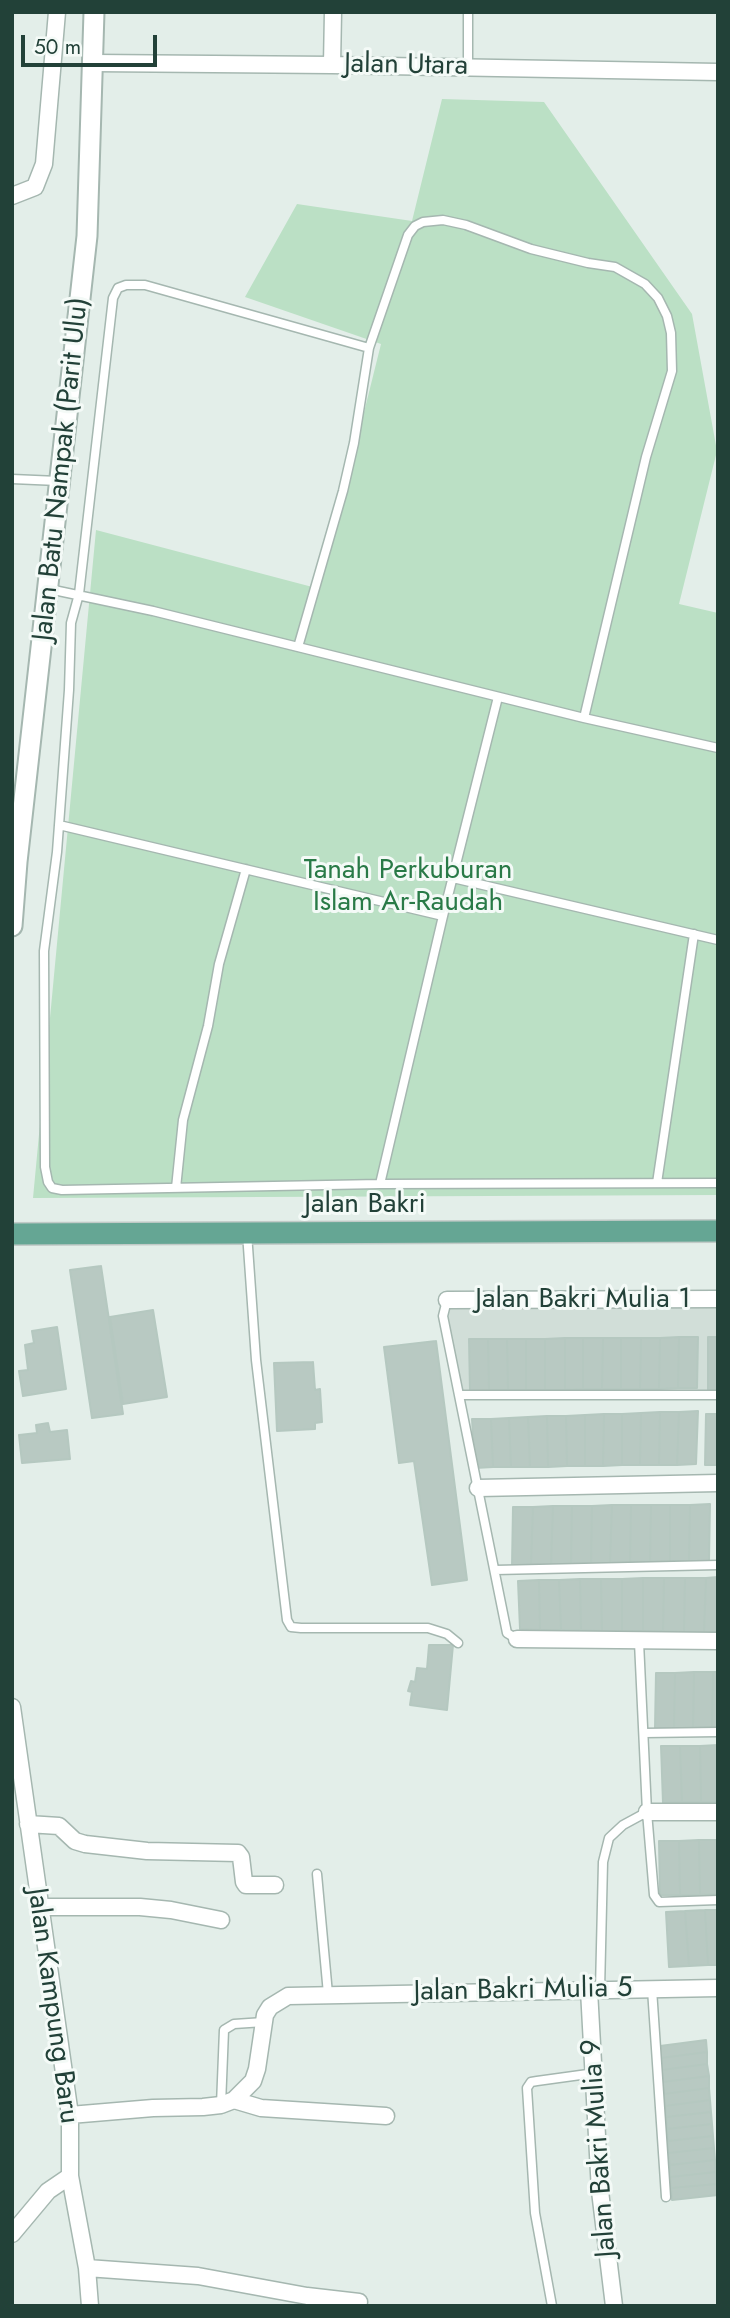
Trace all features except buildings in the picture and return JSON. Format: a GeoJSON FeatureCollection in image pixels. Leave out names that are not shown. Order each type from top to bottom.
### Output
{"type":"FeatureCollection","features":[{"type":"Feature","properties":{"kind":"main road","name":"Jalan Bakri"},"geometry":{"type":"LineString","coordinates":[[12,1234],[718,1231]]}},
{"type":"Feature","properties":{"kind":"street"},"geometry":{"type":"LineString","coordinates":[[19,194],[35,187],[44,164],[57,12]]}},
{"type":"Feature","properties":{"kind":"street","name":"Jalan Batu Nampak (Parit Ulu)"},"geometry":{"type":"LineString","coordinates":[[12,926],[87,236],[94,12]]}},
{"type":"Feature","properties":{"kind":"street"},"geometry":{"type":"LineString","coordinates":[[332,65],[333,12]]}},
{"type":"Feature","properties":{"kind":"street","name":"Jalan Utara"},"geometry":{"type":"LineString","coordinates":[[94,63],[718,72]]}},
{"type":"Feature","properties":{"kind":"street","name":"Jalan Bakri Mulia 1"},"geometry":{"type":"LineString","coordinates":[[447,1300],[718,1299]]}},
{"type":"Feature","properties":{"kind":"street"},"geometry":{"type":"LineString","coordinates":[[478,1488],[718,1483]]}},
{"type":"Feature","properties":{"kind":"street"},"geometry":{"type":"LineString","coordinates":[[517,1639],[718,1641]]}},
{"type":"Feature","properties":{"kind":"street","name":"Jalan Kampung Baru"},"geometry":{"type":"LineString","coordinates":[[12,1707],[70,2115],[70,2176],[87,2268],[90,2306]]}},
{"type":"Feature","properties":{"kind":"street"},"geometry":{"type":"LineString","coordinates":[[647,1812],[718,1812]]}},
{"type":"Feature","properties":{"kind":"street"},"geometry":{"type":"LineString","coordinates":[[28,1824],[59,1826],[75,1841],[85,1844],[147,1851],[239,1853],[246,1885],[275,1885]]}},
{"type":"Feature","properties":{"kind":"street"},"geometry":{"type":"LineString","coordinates":[[40,1907],[171,1910],[221,1920]]}},
{"type":"Feature","properties":{"kind":"street","name":"Jalan Bakri Mulia 5"},"geometry":{"type":"LineString","coordinates":[[264,2022],[270,2007],[279,1999],[288,1996],[718,1988]]}},
{"type":"Feature","properties":{"kind":"street","name":"Jalan Bakri Mulia 9"},"geometry":{"type":"LineString","coordinates":[[594,1990],[594,2073],[600,2190],[614,2306]]}},
{"type":"Feature","properties":{"kind":"street"},"geometry":{"type":"LineString","coordinates":[[228,2103],[253,2081],[264,2022]]}},
{"type":"Feature","properties":{"kind":"street"},"geometry":{"type":"LineString","coordinates":[[70,2115],[228,2103],[261,2108],[386,2116]]}},
{"type":"Feature","properties":{"kind":"street"},"geometry":{"type":"LineString","coordinates":[[12,2234],[48,2191],[70,2176]]}},
{"type":"Feature","properties":{"kind":"street"},"geometry":{"type":"LineString","coordinates":[[87,2268],[198,2276],[307,2296],[359,2302]]}},
{"type":"Feature","properties":{"kind":"lane"},"geometry":{"type":"LineString","coordinates":[[468,12],[468,67]]}},
{"type":"Feature","properties":{"kind":"lane"},"geometry":{"type":"LineString","coordinates":[[298,647],[343,491],[354,443],[369,348],[408,235],[415,226],[423,222],[443,220],[466,225],[531,249],[615,267],[645,284],[658,298],[667,316],[671,333],[672,371],[646,457],[584,718]]}},
{"type":"Feature","properties":{"kind":"lane"},"geometry":{"type":"LineString","coordinates":[[369,348],[145,285],[118,288],[113,298],[79,594],[71,623],[59,825],[44,951],[45,1167],[48,1182],[52,1188],[62,1190],[380,1184],[718,1183]]}},
{"type":"Feature","properties":{"kind":"lane"},"geometry":{"type":"LineString","coordinates":[[12,479],[61,481]]}},
{"type":"Feature","properties":{"kind":"lane"},"geometry":{"type":"LineString","coordinates":[[49,589],[718,748]]}},
{"type":"Feature","properties":{"kind":"lane"},"geometry":{"type":"LineString","coordinates":[[380,1184],[498,697]]}},
{"type":"Feature","properties":{"kind":"lane"},"geometry":{"type":"LineString","coordinates":[[59,825],[443,916]]}},
{"type":"Feature","properties":{"kind":"lane"},"geometry":{"type":"LineString","coordinates":[[176,1188],[183,1120],[208,1026],[219,964],[246,869]]}},
{"type":"Feature","properties":{"kind":"lane"},"geometry":{"type":"LineString","coordinates":[[453,878],[718,940]]}},
{"type":"Feature","properties":{"kind":"lane"},"geometry":{"type":"LineString","coordinates":[[657,1183],[694,934]]}},
{"type":"Feature","properties":{"kind":"lane"},"geometry":{"type":"LineString","coordinates":[[247,1233],[256,1360],[287,1620],[291,1627],[301,1628],[428,1628],[447,1634],[458,1643]]}},
{"type":"Feature","properties":{"kind":"lane"},"geometry":{"type":"LineString","coordinates":[[447,1300],[443,1316],[507,1633],[517,1639]]}},
{"type":"Feature","properties":{"kind":"lane"},"geometry":{"type":"LineString","coordinates":[[459,1395],[718,1395]]}},
{"type":"Feature","properties":{"kind":"lane"},"geometry":{"type":"LineString","coordinates":[[495,1570],[718,1565]]}},
{"type":"Feature","properties":{"kind":"lane"},"geometry":{"type":"LineString","coordinates":[[639,1642],[647,1812],[656,1899],[659,1902],[718,1900]]}},
{"type":"Feature","properties":{"kind":"lane"},"geometry":{"type":"LineString","coordinates":[[644,1733],[718,1732]]}},
{"type":"Feature","properties":{"kind":"lane"},"geometry":{"type":"LineString","coordinates":[[594,1990],[603,1862],[609,1838],[623,1825],[647,1812]]}},
{"type":"Feature","properties":{"kind":"lane"},"geometry":{"type":"LineString","coordinates":[[317,1874],[328,1994]]}},
{"type":"Feature","properties":{"kind":"lane"},"geometry":{"type":"LineString","coordinates":[[652,1989],[666,2197]]}},
{"type":"Feature","properties":{"kind":"lane"},"geometry":{"type":"LineString","coordinates":[[228,2103],[224,2030],[234,2024],[264,2022]]}},
{"type":"Feature","properties":{"kind":"lane"},"geometry":{"type":"LineString","coordinates":[[552,2306],[535,2213],[527,2088],[531,2082],[594,2073]]}},
{"type":"Feature","properties":{"kind":"shaded area"},"geometry":{"type":"Polygon","coordinates":[[[718,1292],[718,1399],[456,1399],[439,1315],[445,1293],[718,1292]]]}},
{"type":"Feature","properties":{"kind":"green space","name":"Tanah Perkuburan Islam Ar-Raudah"},"geometry":{"type":"Polygon","coordinates":[[[442,99],[544,102],[692,314],[717,451],[679,604],[718,613],[718,1195],[33,1198],[96,530],[320,589],[381,344],[245,297],[297,204],[412,221],[442,99]]]}}]}
